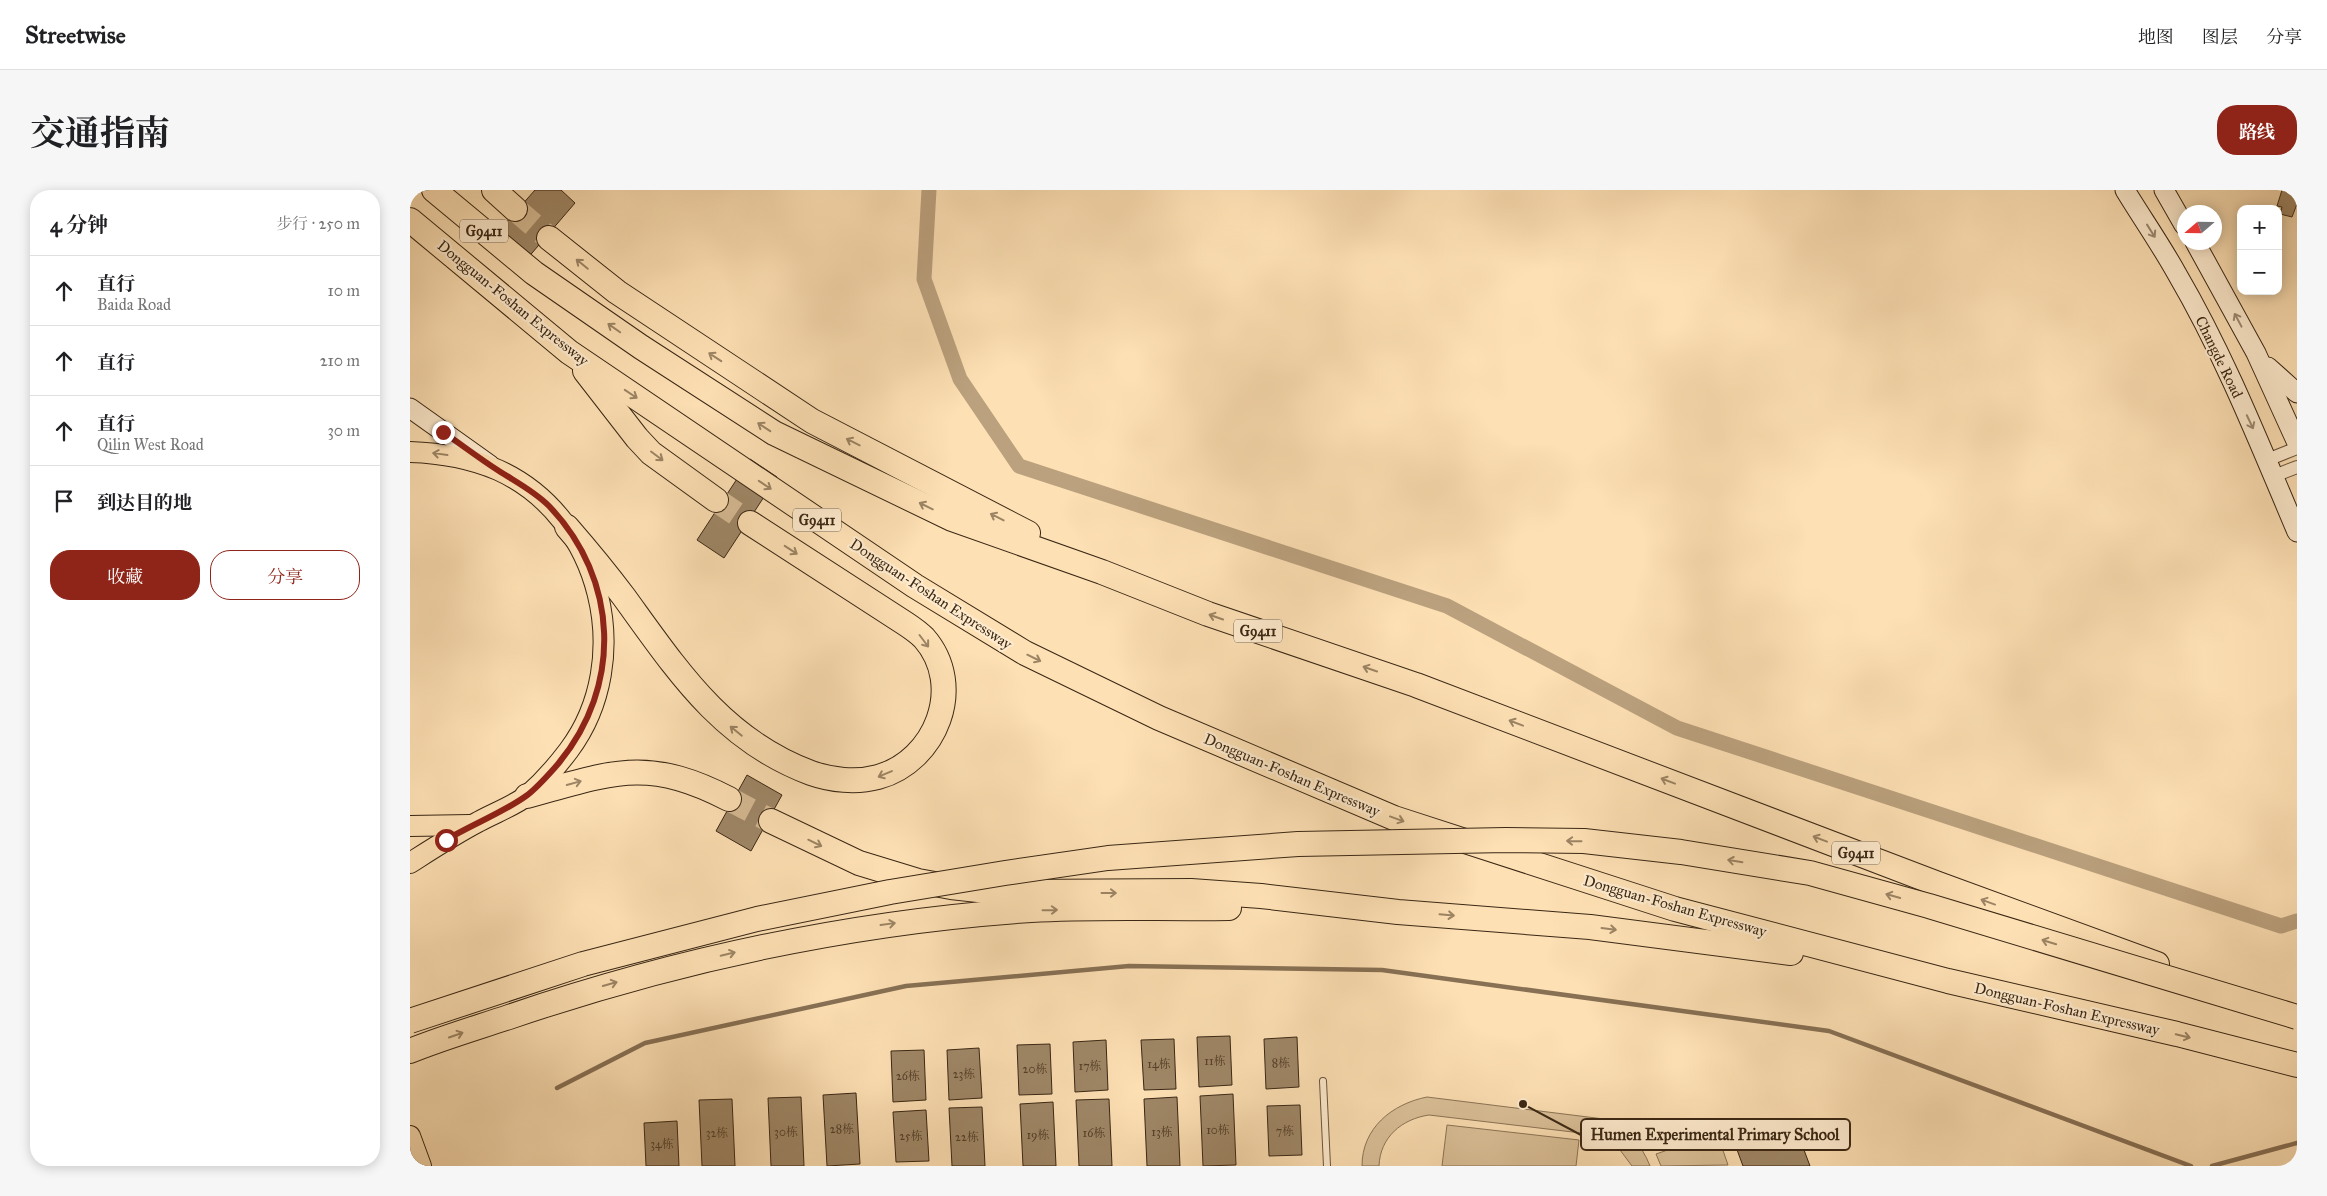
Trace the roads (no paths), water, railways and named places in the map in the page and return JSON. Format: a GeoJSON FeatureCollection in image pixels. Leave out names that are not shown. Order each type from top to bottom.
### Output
{"type":"FeatureCollection","features":[{"type":"Feature","properties":{"kind":"highway","name":"G9411"},"geometry":{"type":"LineString","coordinates":[[434,190],[534,272],[641,347],[774,433],[952,519],[1102,572],[1208,614],[1416,685],[1929,880],[2297,1016]]}},
{"type":"Feature","properties":{"kind":"highway"},"geometry":{"type":"LineString","coordinates":[[494,190],[515,209]]}},
{"type":"Feature","properties":{"kind":"highway","name":"Dongguan-Foshan Expressway"},"geometry":{"type":"LineString","coordinates":[[410,220],[569,352],[915,586],[1024,654],[1159,718],[1394,818],[1675,909],[1948,981],[2177,1034],[2297,1066]]}},
{"type":"Feature","properties":{"kind":"highway"},"geometry":{"type":"LineString","coordinates":[[549,238],[617,292],[812,421],[1102,572]]}},
{"type":"Feature","properties":{"kind":"highway"},"geometry":{"type":"LineString","coordinates":[[569,352],[651,453],[716,500]]}},
{"type":"Feature","properties":{"kind":"highway"},"geometry":{"type":"LineString","coordinates":[[567,527],[603,569],[667,658],[695,693],[739,734],[786,761],[826,777],[845,780],[878,777],[908,762],[934,732],[945,698],[936,658],[924,639],[906,624],[750,523]]}},
{"type":"Feature","properties":{"kind":"highway"},"geometry":{"type":"LineString","coordinates":[[527,796],[590,779],[634,771],[674,776],[705,786],[729,799]]}},
{"type":"Feature","properties":{"kind":"highway"},"geometry":{"type":"LineString","coordinates":[[771,821],[860,863],[918,881],[951,887],[996,892],[1191,891],[1261,896],[1398,912]]}},
{"type":"Feature","properties":{"kind":"highway"},"geometry":{"type":"LineString","coordinates":[[410,1021],[583,964],[757,919],[890,892],[1005,873],[1108,858],[1298,844],[1506,840],[1584,841],[1681,852],[1810,873],[1939,909],[2297,1016]]}},
{"type":"Feature","properties":{"kind":"highway"},"geometry":{"type":"LineString","coordinates":[[410,1051],[584,991],[680,964],[766,945],[889,924],[1032,910],[1252,908],[1398,912]]}},
{"type":"Feature","properties":{"kind":"highway","name":"G9411"},"geometry":{"type":"LineString","coordinates":[[1398,912],[1590,927],[1700,940],[1791,953],[1948,981]]}},
{"type":"Feature","properties":{"kind":"main road","name":"Changde Road"},"geometry":{"type":"LineString","coordinates":[[2125,190],[2178,274],[2229,376],[2297,532]]}},
{"type":"Feature","properties":{"kind":"main road"},"geometry":{"type":"LineString","coordinates":[[2164,190],[2177,213]]}},
{"type":"Feature","properties":{"kind":"main road"},"geometry":{"type":"LineString","coordinates":[[2199,250],[2256,353],[2297,443]]}},
{"type":"Feature","properties":{"kind":"main road"},"geometry":{"type":"LineString","coordinates":[[2256,353],[2272,372],[2297,393]]}},
{"type":"Feature","properties":{"kind":"main road"},"geometry":{"type":"LineString","coordinates":[[410,408],[499,471],[526,487],[547,505],[567,527],[584,555],[596,583],[603,613],[605,641],[602,673],[596,698],[583,727],[569,750],[527,796],[472,825],[410,863]]}},
{"type":"Feature","properties":{"kind":"main road"},"geometry":{"type":"LineString","coordinates":[[410,452],[438,453],[470,460],[499,471]]}},
{"type":"Feature","properties":{"kind":"main road"},"geometry":{"type":"LineString","coordinates":[[410,826],[472,825]]}},
{"type":"Feature","properties":{"kind":"main road"},"geometry":{"type":"LineString","coordinates":[[410,1136],[421,1166]]}},
{"type":"Feature","properties":{"kind":"street"},"geometry":{"type":"LineString","coordinates":[[2270,468],[2297,448]]}},
{"type":"Feature","properties":{"kind":"street"},"geometry":{"type":"LineString","coordinates":[[2270,468],[2297,467]]}},
{"type":"Feature","properties":{"kind":"lane"},"geometry":{"type":"LineString","coordinates":[[1323,1081],[1327,1166]]}},
{"type":"Feature","properties":{"kind":"waterway"},"geometry":{"type":"LineString","coordinates":[[929,190],[924,279],[960,379],[1019,466],[1447,606],[1677,728],[2281,926],[2297,921]]}},
{"type":"Feature","properties":{"kind":"waterway"},"geometry":{"type":"LineString","coordinates":[[557,1088],[645,1043],[906,986],[1129,966],[1382,970],[1829,1031],[2191,1166]]}},
{"type":"Feature","properties":{"kind":"waterway"},"geometry":{"type":"LineString","coordinates":[[2212,1166],[2297,1143]]}},
{"type":"Feature","properties":{"kind":"tunnel"},"geometry":{"type":"LineString","coordinates":[[515,209],[549,238]]}},
{"type":"Feature","properties":{"kind":"tunnel"},"geometry":{"type":"LineString","coordinates":[[716,500],[750,523]]}},
{"type":"Feature","properties":{"kind":"tunnel"},"geometry":{"type":"LineString","coordinates":[[729,799],[771,821]]}},
{"type":"Feature","properties":{"kind":"place","name":"Humen Experimental Primary School"},"geometry":{"type":"Point","coordinates":[1523,1104]}}]}
